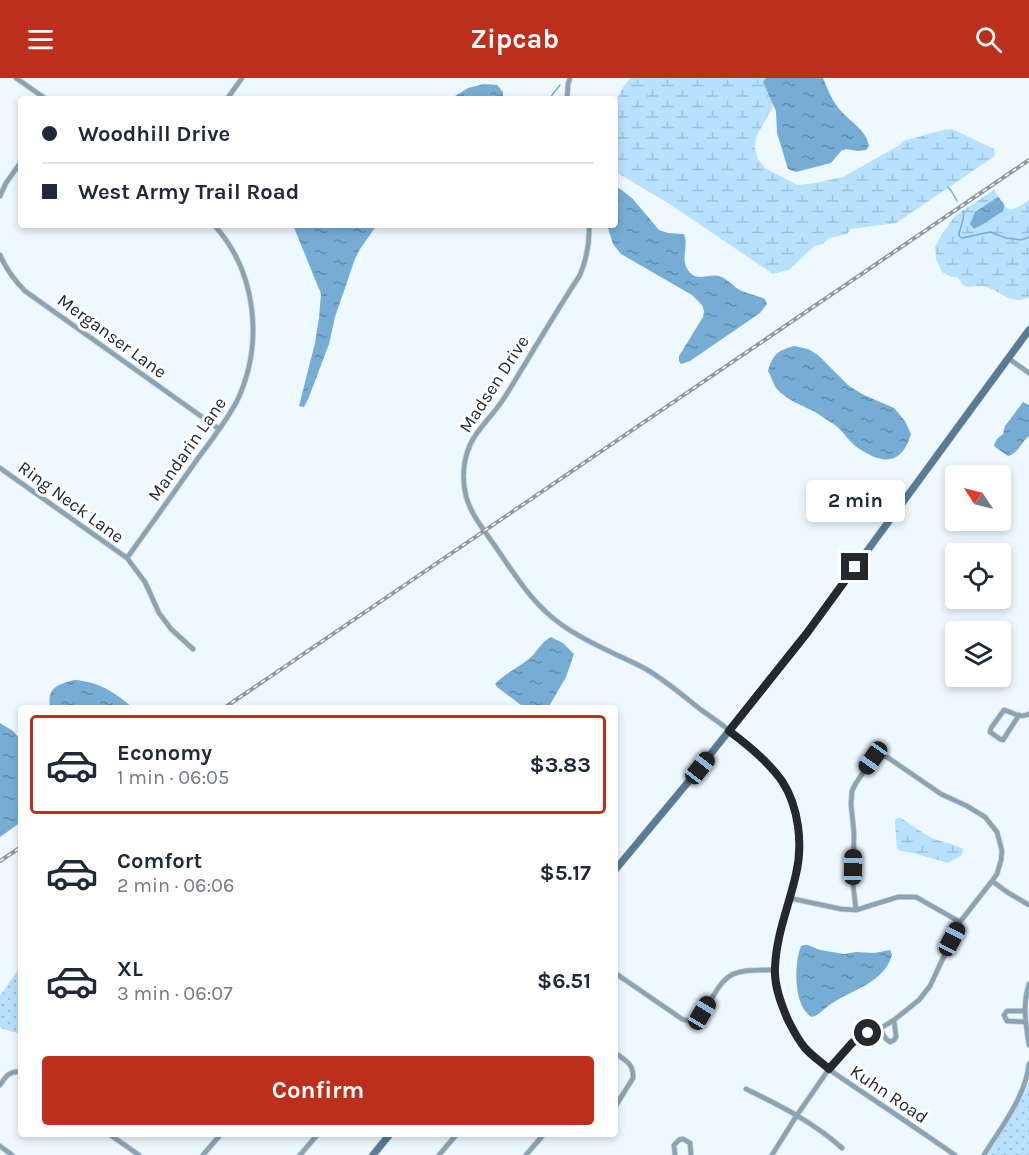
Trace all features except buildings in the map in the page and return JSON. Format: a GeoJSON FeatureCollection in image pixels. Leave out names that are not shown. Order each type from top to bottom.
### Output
{"type":"FeatureCollection","features":[{"type":"Feature","properties":{"kind":"main road"},"geometry":{"type":"LineString","coordinates":[[618,866],[813,624],[1029,330]]}},
{"type":"Feature","properties":{"kind":"main road"},"geometry":{"type":"LineString","coordinates":[[373,1155],[388,1137]]}},
{"type":"Feature","properties":{"kind":"street"},"geometry":{"type":"LineString","coordinates":[[16,78],[42,96]]}},
{"type":"Feature","properties":{"kind":"street"},"geometry":{"type":"LineString","coordinates":[[229,96],[242,78]]}},
{"type":"Feature","properties":{"kind":"street"},"geometry":{"type":"LineString","coordinates":[[567,96],[570,78]]}},
{"type":"Feature","properties":{"kind":"street"},"geometry":{"type":"LineString","coordinates":[[0,196],[18,166]]}},
{"type":"Feature","properties":{"kind":"street","name":"Mandarin Lane"},"geometry":{"type":"LineString","coordinates":[[127,558],[219,429],[237,400],[245,379],[253,336],[251,301],[242,271],[228,244],[216,228]]}},
{"type":"Feature","properties":{"kind":"street","name":"Madsen Drive"},"geometry":{"type":"LineString","coordinates":[[589,228],[586,261],[580,275],[498,408],[477,432],[470,446],[465,464],[465,494],[469,507],[484,531],[524,587],[547,613],[576,634],[650,672],[729,731]]}},
{"type":"Feature","properties":{"kind":"street","name":"Merganser Lane"},"geometry":{"type":"LineString","coordinates":[[0,255],[7,271],[25,291],[219,429]]}},
{"type":"Feature","properties":{"kind":"street"},"geometry":{"type":"LineString","coordinates":[[1008,358],[1029,373]]}},
{"type":"Feature","properties":{"kind":"street","name":"Ring Neck Lane"},"geometry":{"type":"LineString","coordinates":[[0,468],[127,558],[145,582],[159,613],[171,629],[193,649]]}},
{"type":"Feature","properties":{"kind":"street"},"geometry":{"type":"LineString","coordinates":[[1019,716],[1003,740],[990,732],[1004,710],[1019,716],[1029,714]]}},
{"type":"Feature","properties":{"kind":"street","name":"Kuhn Road"},"geometry":{"type":"LineString","coordinates":[[729,731],[773,770],[791,798],[797,818],[799,845],[797,873],[778,936],[774,970],[779,997],[792,1028],[805,1048],[829,1069],[955,1155]]}},
{"type":"Feature","properties":{"kind":"street"},"geometry":{"type":"LineString","coordinates":[[772,1155],[829,1069],[852,1043],[894,1020],[919,1000],[930,986],[960,922],[997,874],[1002,851],[997,832],[977,811],[941,794],[886,757],[880,755],[873,758],[852,791],[850,804],[854,833],[853,884],[856,910]]}},
{"type":"Feature","properties":{"kind":"street"},"geometry":{"type":"LineString","coordinates":[[992,881],[1029,905]]}},
{"type":"Feature","properties":{"kind":"street"},"geometry":{"type":"LineString","coordinates":[[789,898],[856,910],[898,897],[916,897],[960,922]]}},
{"type":"Feature","properties":{"kind":"street"},"geometry":{"type":"LineString","coordinates":[[618,975],[682,1019],[692,1021],[702,1013],[718,987],[735,973],[774,970]]}},
{"type":"Feature","properties":{"kind":"street"},"geometry":{"type":"LineString","coordinates":[[1029,984],[1024,1011],[1029,1045]]}},
{"type":"Feature","properties":{"kind":"street"},"geometry":{"type":"LineString","coordinates":[[1024,1011],[1007,1011],[1004,1015],[1007,1021],[1025,1022]]}},
{"type":"Feature","properties":{"kind":"street"},"geometry":{"type":"LineString","coordinates":[[881,1028],[886,1040],[894,1041],[896,1037],[894,1020]]}},
{"type":"Feature","properties":{"kind":"street"},"geometry":{"type":"LineString","coordinates":[[618,1055],[628,1062],[633,1072],[633,1078],[618,1102]]}},
{"type":"Feature","properties":{"kind":"street"},"geometry":{"type":"LineString","coordinates":[[984,1155],[1018,1099],[1024,1086],[1029,1064]]}},
{"type":"Feature","properties":{"kind":"street"},"geometry":{"type":"LineString","coordinates":[[0,1085],[11,1073],[18,1072]]}},
{"type":"Feature","properties":{"kind":"street"},"geometry":{"type":"LineString","coordinates":[[746,1089],[797,1115],[842,1149]]}},
{"type":"Feature","properties":{"kind":"street"},"geometry":{"type":"LineString","coordinates":[[117,1137],[139,1155]]}},
{"type":"Feature","properties":{"kind":"street"},"geometry":{"type":"LineString","coordinates":[[203,1155],[218,1137]]}},
{"type":"Feature","properties":{"kind":"street"},"geometry":{"type":"LineString","coordinates":[[300,1155],[315,1137]]}},
{"type":"Feature","properties":{"kind":"street"},"geometry":{"type":"LineString","coordinates":[[439,1155],[454,1137]]}},
{"type":"Feature","properties":{"kind":"street"},"geometry":{"type":"LineString","coordinates":[[529,1154],[542,1137]]}},
{"type":"Feature","properties":{"kind":"street"},"geometry":{"type":"LineString","coordinates":[[675,1155],[674,1144],[683,1139],[690,1143],[691,1155]]}},
{"type":"Feature","properties":{"kind":"street"},"geometry":{"type":"LineString","coordinates":[[0,1146],[12,1155]]}},
{"type":"Feature","properties":{"kind":"green space"},"geometry":{"type":"Polygon","coordinates":[[[630,78],[785,78],[780,94],[756,137],[755,149],[758,159],[765,168],[797,185],[843,177],[900,145],[903,141],[943,130],[952,129],[994,149],[995,156],[896,223],[851,229],[847,234],[829,238],[823,244],[814,246],[790,269],[773,274],[668,203],[619,174],[618,96],[630,78]]]}},
{"type":"Feature","properties":{"kind":"green space"},"geometry":{"type":"Polygon","coordinates":[[[994,190],[1008,209],[1016,208],[1029,200],[1029,297],[1016,300],[988,287],[965,286],[957,277],[951,277],[942,272],[936,259],[935,247],[955,216],[994,190]]]}},
{"type":"Feature","properties":{"kind":"green space"},"geometry":{"type":"Polygon","coordinates":[[[899,817],[932,838],[963,849],[962,855],[948,863],[900,851],[897,848],[895,824],[895,820],[899,817]]]}},
{"type":"Feature","properties":{"kind":"green space"},"geometry":{"type":"Polygon","coordinates":[[[18,970],[18,1033],[0,1028],[0,996],[18,970]]]}},
{"type":"Feature","properties":{"kind":"green space"},"geometry":{"type":"Polygon","coordinates":[[[1029,1082],[1029,1155],[988,1155],[1024,1094],[1029,1082]]]}},
{"type":"Feature","properties":{"kind":"water"},"geometry":{"type":"Polygon","coordinates":[[[766,78],[823,78],[836,105],[862,131],[869,146],[866,150],[841,151],[831,163],[796,172],[788,169],[777,133],[776,111],[763,82],[766,78]]]}},
{"type":"Feature","properties":{"kind":"water"},"geometry":{"type":"Polygon","coordinates":[[[484,84],[497,85],[503,92],[503,96],[455,96],[468,88],[484,84]]]}},
{"type":"Feature","properties":{"kind":"water"},"geometry":{"type":"Polygon","coordinates":[[[618,187],[633,199],[659,230],[684,234],[685,261],[691,274],[698,277],[719,276],[741,291],[765,299],[767,304],[760,313],[690,361],[681,364],[679,356],[703,317],[702,305],[692,295],[621,254],[613,244],[608,228],[618,228],[618,187]]]}},
{"type":"Feature","properties":{"kind":"water"},"geometry":{"type":"Polygon","coordinates":[[[998,197],[1004,204],[1003,211],[974,229],[970,224],[975,212],[998,197]]]}},
{"type":"Feature","properties":{"kind":"water"},"geometry":{"type":"Polygon","coordinates":[[[294,228],[375,228],[355,259],[335,317],[329,344],[304,407],[299,406],[315,343],[321,294],[294,228]]]}},
{"type":"Feature","properties":{"kind":"water"},"geometry":{"type":"Polygon","coordinates":[[[794,346],[808,349],[818,355],[849,386],[894,408],[905,421],[911,434],[897,457],[883,459],[867,454],[855,446],[835,425],[789,399],[776,388],[768,371],[772,361],[776,354],[794,346]]]}},
{"type":"Feature","properties":{"kind":"water"},"geometry":{"type":"Polygon","coordinates":[[[1023,402],[1029,405],[1029,436],[1015,452],[1008,456],[994,445],[1023,402]]]}},
{"type":"Feature","properties":{"kind":"water"},"geometry":{"type":"Polygon","coordinates":[[[551,637],[563,643],[574,654],[566,677],[550,705],[521,705],[495,684],[530,658],[551,637]]]}},
{"type":"Feature","properties":{"kind":"water"},"geometry":{"type":"Polygon","coordinates":[[[74,680],[91,683],[120,697],[129,705],[50,705],[52,691],[74,680]]]}},
{"type":"Feature","properties":{"kind":"water"},"geometry":{"type":"Polygon","coordinates":[[[0,723],[18,737],[18,824],[0,837],[0,723]]]}},
{"type":"Feature","properties":{"kind":"water"},"geometry":{"type":"Polygon","coordinates":[[[801,946],[844,954],[890,950],[892,955],[888,965],[875,979],[812,1017],[806,1012],[798,995],[797,963],[801,946]]]}},
{"type":"Feature","properties":{"kind":"waterway"},"geometry":{"type":"LineString","coordinates":[[551,96],[560,85]]}},
{"type":"Feature","properties":{"kind":"waterway"},"geometry":{"type":"LineString","coordinates":[[948,187],[957,201]]}},
{"type":"Feature","properties":{"kind":"waterway"},"geometry":{"type":"LineString","coordinates":[[963,211],[964,217],[959,236],[962,238],[990,232],[1006,238],[1021,240],[1029,237]]}},
{"type":"Feature","properties":{"kind":"railway"},"geometry":{"type":"LineString","coordinates":[[228,705],[1029,160]]}},
{"type":"Feature","properties":{"kind":"railway"},"geometry":{"type":"LineString","coordinates":[[0,861],[18,849]]}},
{"type":"Feature","properties":{"kind":"route"},"geometry":{"type":"LineString","coordinates":[[855,567],[807,633],[729,731],[773,770],[791,798],[797,818],[799,845],[797,873],[778,936],[774,970],[784,1011],[805,1048],[829,1069],[852,1043],[868,1033]]}}]}
